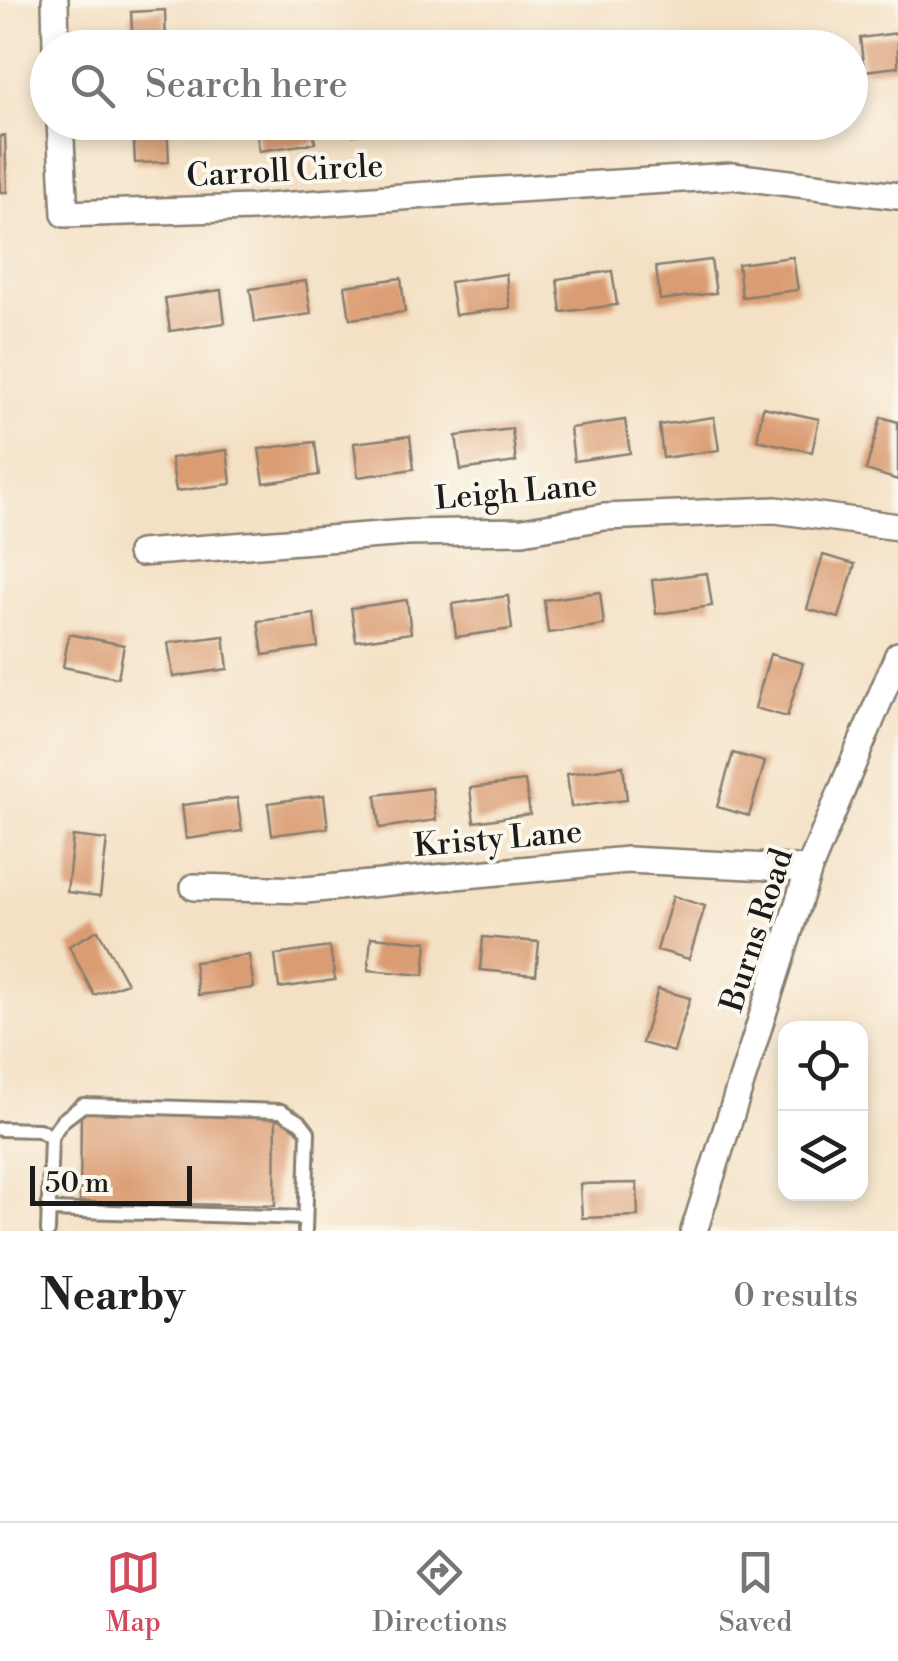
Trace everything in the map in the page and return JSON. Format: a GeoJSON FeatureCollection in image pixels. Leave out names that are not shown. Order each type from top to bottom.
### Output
{"type":"FeatureCollection","features":[{"type":"Feature","properties":{"kind":"street"},"geometry":{"type":"LineString","coordinates":[[55,0],[56,30]]}},
{"type":"Feature","properties":{"kind":"street","name":"Carroll Circle"},"geometry":{"type":"LineString","coordinates":[[61,140],[65,214],[252,208],[732,176],[898,196]]}},
{"type":"Feature","properties":{"kind":"street","name":"Leigh Lane"},"geometry":{"type":"LineString","coordinates":[[140,554],[407,534],[523,530],[604,517],[776,510],[898,527]]}},
{"type":"Feature","properties":{"kind":"street","name":"Burns Road"},"geometry":{"type":"LineString","coordinates":[[694,1231],[809,869],[898,656]]}},
{"type":"Feature","properties":{"kind":"street","name":"Kristy Lane"},"geometry":{"type":"LineString","coordinates":[[194,887],[304,890],[628,860],[809,869]]}},
{"type":"Feature","properties":{"kind":"lane"},"geometry":{"type":"LineString","coordinates":[[48,1210],[305,1224],[308,1132],[281,1111],[84,1104],[62,1122],[52,1137],[48,1210],[48,1231]]}},
{"type":"Feature","properties":{"kind":"lane"},"geometry":{"type":"LineString","coordinates":[[0,1129],[38,1130],[52,1137]]}},
{"type":"Feature","properties":{"kind":"building"},"geometry":{"type":"Polygon","coordinates":[[[165,10],[166,30],[132,30],[131,12],[165,10]]]}},
{"type":"Feature","properties":{"kind":"building"},"geometry":{"type":"Polygon","coordinates":[[[898,33],[898,67],[868,71],[868,37],[898,33]]]}},
{"type":"Feature","properties":{"kind":"building"},"geometry":{"type":"Polygon","coordinates":[[[5,135],[7,192],[0,192],[0,136],[5,135]]]}},
{"type":"Feature","properties":{"kind":"building"},"geometry":{"type":"Polygon","coordinates":[[[134,140],[168,140],[169,162],[135,163],[134,140]]]}},
{"type":"Feature","properties":{"kind":"building"},"geometry":{"type":"Polygon","coordinates":[[[258,140],[315,140],[315,143],[259,151],[258,140]]]}},
{"type":"Feature","properties":{"kind":"building"},"geometry":{"type":"Polygon","coordinates":[[[793,257],[798,290],[742,297],[738,264],[793,257]]]}},
{"type":"Feature","properties":{"kind":"building"},"geometry":{"type":"Polygon","coordinates":[[[711,260],[716,293],[660,300],[656,267],[711,260]]]}},
{"type":"Feature","properties":{"kind":"building"},"geometry":{"type":"Polygon","coordinates":[[[612,271],[617,305],[561,312],[557,279],[612,271]]]}},
{"type":"Feature","properties":{"kind":"building"},"geometry":{"type":"Polygon","coordinates":[[[506,274],[510,308],[455,315],[450,282],[506,274]]]}},
{"type":"Feature","properties":{"kind":"building"},"geometry":{"type":"Polygon","coordinates":[[[401,278],[405,312],[350,319],[345,286],[401,278]]]}},
{"type":"Feature","properties":{"kind":"building"},"geometry":{"type":"Polygon","coordinates":[[[306,281],[311,314],[255,322],[250,289],[306,281]]]}},
{"type":"Feature","properties":{"kind":"building"},"geometry":{"type":"Polygon","coordinates":[[[221,290],[225,323],[170,331],[165,298],[221,290]]]}},
{"type":"Feature","properties":{"kind":"building"},"geometry":{"type":"Polygon","coordinates":[[[763,407],[819,419],[812,452],[757,440],[763,407]]]}},
{"type":"Feature","properties":{"kind":"building"},"geometry":{"type":"Polygon","coordinates":[[[714,417],[719,450],[663,458],[659,425],[714,417]]]}},
{"type":"Feature","properties":{"kind":"building"},"geometry":{"type":"Polygon","coordinates":[[[881,417],[898,422],[898,480],[866,470],[881,417]]]}},
{"type":"Feature","properties":{"kind":"building"},"geometry":{"type":"Polygon","coordinates":[[[625,420],[630,453],[574,461],[570,428],[625,420]]]}},
{"type":"Feature","properties":{"kind":"building"},"geometry":{"type":"Polygon","coordinates":[[[512,429],[516,462],[461,470],[456,436],[512,429]]]}},
{"type":"Feature","properties":{"kind":"building"},"geometry":{"type":"Polygon","coordinates":[[[410,436],[414,469],[358,477],[354,443],[410,436]]]}},
{"type":"Feature","properties":{"kind":"building"},"geometry":{"type":"Polygon","coordinates":[[[315,442],[319,475],[264,483],[259,449],[315,442]]]}},
{"type":"Feature","properties":{"kind":"building"},"geometry":{"type":"Polygon","coordinates":[[[227,450],[231,484],[176,491],[171,458],[227,450]]]}},
{"type":"Feature","properties":{"kind":"building"},"geometry":{"type":"Polygon","coordinates":[[[823,555],[855,564],[839,618],[807,609],[823,555]]]}},
{"type":"Feature","properties":{"kind":"building"},"geometry":{"type":"Polygon","coordinates":[[[707,573],[712,606],[656,614],[652,580],[707,573]]]}},
{"type":"Feature","properties":{"kind":"building"},"geometry":{"type":"Polygon","coordinates":[[[600,592],[604,625],[548,633],[544,600],[600,592]]]}},
{"type":"Feature","properties":{"kind":"building"},"geometry":{"type":"Polygon","coordinates":[[[508,596],[512,629],[456,637],[452,604],[508,596]]]}},
{"type":"Feature","properties":{"kind":"building"},"geometry":{"type":"Polygon","coordinates":[[[407,600],[411,633],[356,641],[351,608],[407,600]]]}},
{"type":"Feature","properties":{"kind":"building"},"geometry":{"type":"Polygon","coordinates":[[[314,614],[318,647],[263,655],[258,621],[314,614]]]}},
{"type":"Feature","properties":{"kind":"building"},"geometry":{"type":"Polygon","coordinates":[[[69,634],[124,645],[118,678],[63,667],[69,634]]]}},
{"type":"Feature","properties":{"kind":"building"},"geometry":{"type":"Polygon","coordinates":[[[224,636],[228,669],[173,677],[168,643],[224,636]]]}},
{"type":"Feature","properties":{"kind":"building"},"geometry":{"type":"Polygon","coordinates":[[[770,654],[803,663],[787,717],[755,708],[770,654]]]}},
{"type":"Feature","properties":{"kind":"building"},"geometry":{"type":"Polygon","coordinates":[[[733,753],[765,762],[749,816],[717,807],[733,753]]]}},
{"type":"Feature","properties":{"kind":"building"},"geometry":{"type":"Polygon","coordinates":[[[623,766],[627,800],[571,807],[567,774],[623,766]]]}},
{"type":"Feature","properties":{"kind":"building"},"geometry":{"type":"Polygon","coordinates":[[[525,781],[530,814],[474,822],[470,788],[525,781]]]}},
{"type":"Feature","properties":{"kind":"building"},"geometry":{"type":"Polygon","coordinates":[[[432,788],[436,820],[380,828],[376,795],[432,788]]]}},
{"type":"Feature","properties":{"kind":"building"},"geometry":{"type":"Polygon","coordinates":[[[324,795],[328,828],[272,835],[268,803],[324,795]]]}},
{"type":"Feature","properties":{"kind":"building"},"geometry":{"type":"Polygon","coordinates":[[[237,798],[242,831],[186,839],[182,805],[237,798]]]}},
{"type":"Feature","properties":{"kind":"building"},"geometry":{"type":"Polygon","coordinates":[[[73,836],[107,840],[100,896],[67,892],[73,836]]]}},
{"type":"Feature","properties":{"kind":"building"},"geometry":{"type":"Polygon","coordinates":[[[673,896],[705,906],[689,959],[657,950],[673,896]]]}},
{"type":"Feature","properties":{"kind":"building"},"geometry":{"type":"Polygon","coordinates":[[[98,930],[127,983],[94,995],[69,946],[98,930]]]}},
{"type":"Feature","properties":{"kind":"building"},"geometry":{"type":"Polygon","coordinates":[[[371,937],[427,942],[424,975],[368,970],[371,937]]]}},
{"type":"Feature","properties":{"kind":"building"},"geometry":{"type":"Polygon","coordinates":[[[483,937],[539,942],[536,975],[480,970],[483,937]]]}},
{"type":"Feature","properties":{"kind":"building"},"geometry":{"type":"Polygon","coordinates":[[[330,947],[335,980],[279,988],[275,955],[330,947]]]}},
{"type":"Feature","properties":{"kind":"building"},"geometry":{"type":"Polygon","coordinates":[[[249,955],[254,988],[198,995],[194,962],[249,955]]]}},
{"type":"Feature","properties":{"kind":"building"},"geometry":{"type":"Polygon","coordinates":[[[658,989],[690,998],[674,1052],[642,1043],[658,989]]]}},
{"type":"Feature","properties":{"kind":"building"},"geometry":{"type":"Polygon","coordinates":[[[81,1112],[276,1116],[275,1206],[80,1202],[81,1112]]]}},
{"type":"Feature","properties":{"kind":"building"},"geometry":{"type":"Polygon","coordinates":[[[637,1183],[638,1216],[582,1218],[580,1184],[637,1183]]]}}]}
